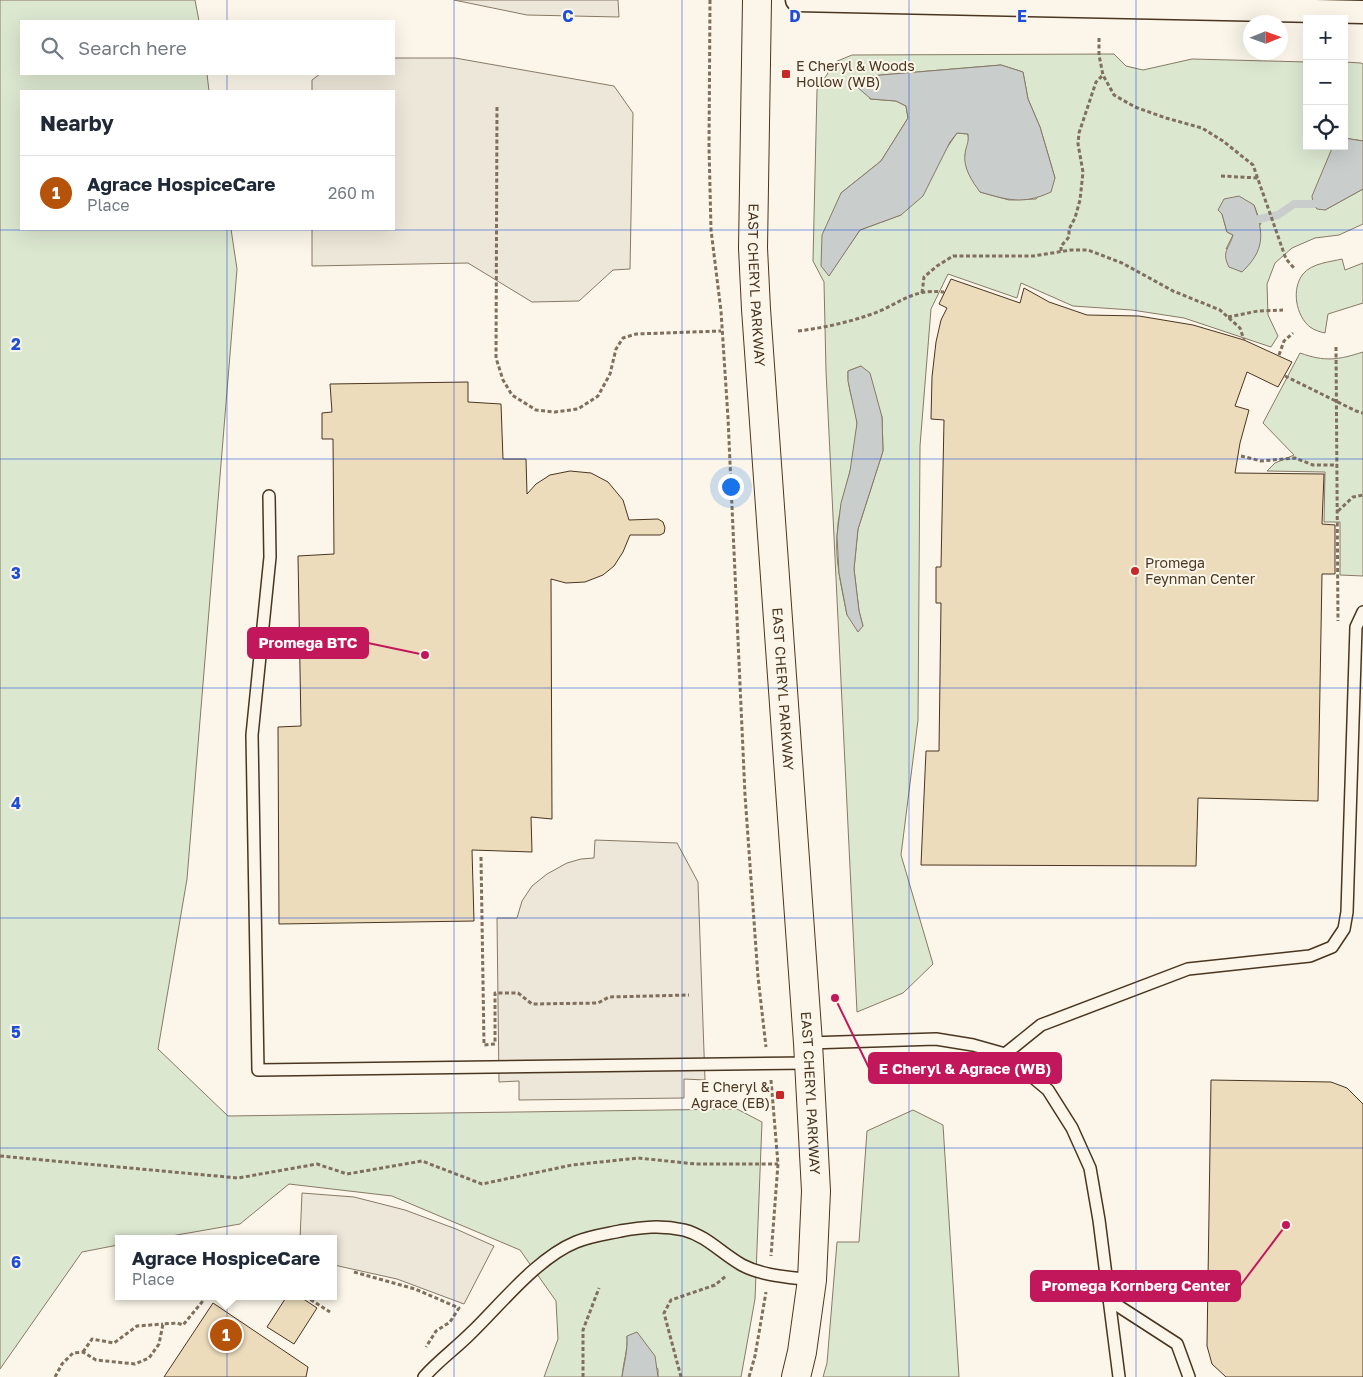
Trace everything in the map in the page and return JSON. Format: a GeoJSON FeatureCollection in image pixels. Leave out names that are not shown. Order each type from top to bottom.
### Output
{"type":"FeatureCollection","features":[{"type":"Feature","properties":{"kind":"street","name":"EAST CHERYL PARKWAY"},"geometry":{"type":"LineString","coordinates":[[757,0],[753,248],[756,318],[809,1053],[816,1191],[812,1280],[802,1352],[796,1377]]}},
{"type":"Feature","properties":{"kind":"street"},"geometry":{"type":"LineString","coordinates":[[797,0],[1363,12]]}},
{"type":"Feature","properties":{"kind":"lane"},"geometry":{"type":"LineString","coordinates":[[270,496],[270,557],[252,735],[258,1070],[809,1053],[936,1039],[973,1045],[1005,1054],[1048,1090],[1072,1128],[1090,1168],[1100,1220],[1119,1377]]}},
{"type":"Feature","properties":{"kind":"lane"},"geometry":{"type":"LineString","coordinates":[[1005,1054],[1041,1025],[1188,969],[1310,956],[1332,947],[1344,929],[1347,912],[1356,627],[1363,612]]}},
{"type":"Feature","properties":{"kind":"lane"},"geometry":{"type":"LineString","coordinates":[[424,1377],[433,1366],[469,1335],[540,1264],[577,1242],[604,1234],[644,1226],[661,1226],[686,1231],[712,1242],[741,1264],[753,1270],[812,1280]]}},
{"type":"Feature","properties":{"kind":"lane"},"geometry":{"type":"LineString","coordinates":[[1109,1300],[1177,1344],[1189,1377]]}},
{"type":"Feature","properties":{"kind":"path"},"geometry":{"type":"LineString","coordinates":[[710,0],[709,148],[711,230],[718,278],[728,418],[745,795],[758,976],[764,1032]]}},
{"type":"Feature","properties":{"kind":"path"},"geometry":{"type":"LineString","coordinates":[[1099,38],[1099,55],[1103,75],[1114,95],[1135,107],[1202,128],[1223,141],[1253,165],[1286,259],[1294,268]]}},
{"type":"Feature","properties":{"kind":"path"},"geometry":{"type":"LineString","coordinates":[[1061,251],[1061,246],[1068,236],[1069,229],[1075,218],[1082,192],[1083,172],[1078,144],[1079,133],[1096,82],[1103,75]]}},
{"type":"Feature","properties":{"kind":"path"},"geometry":{"type":"LineString","coordinates":[[497,107],[496,358],[503,380],[512,395],[536,410],[555,412],[578,409],[598,396],[610,374],[616,349],[623,338],[636,334],[722,332]]}},
{"type":"Feature","properties":{"kind":"path"},"geometry":{"type":"LineString","coordinates":[[1221,176],[1258,178]]}},
{"type":"Feature","properties":{"kind":"path"},"geometry":{"type":"LineString","coordinates":[[922,292],[924,277],[953,256],[1033,256],[1061,251],[1088,250],[1122,263],[1173,291],[1220,310],[1240,328],[1244,340]]}},
{"type":"Feature","properties":{"kind":"path"},"geometry":{"type":"LineString","coordinates":[[798,331],[827,327],[871,315],[911,294],[933,290],[944,292]]}},
{"type":"Feature","properties":{"kind":"path"},"geometry":{"type":"LineString","coordinates":[[1228,317],[1258,311],[1283,310]]}},
{"type":"Feature","properties":{"kind":"path"},"geometry":{"type":"LineString","coordinates":[[1279,355],[1284,341],[1293,333]]}},
{"type":"Feature","properties":{"kind":"path"},"geometry":{"type":"LineString","coordinates":[[1336,347],[1338,623],[1356,627]]}},
{"type":"Feature","properties":{"kind":"path"},"geometry":{"type":"LineString","coordinates":[[1285,376],[1363,413]]}},
{"type":"Feature","properties":{"kind":"path"},"geometry":{"type":"LineString","coordinates":[[1240,456],[1261,461],[1295,458],[1313,465],[1337,465]]}},
{"type":"Feature","properties":{"kind":"path"},"geometry":{"type":"LineString","coordinates":[[1338,511],[1353,497],[1363,495]]}},
{"type":"Feature","properties":{"kind":"path"},"geometry":{"type":"LineString","coordinates":[[480,857],[484,1044],[495,1044],[495,993],[518,993],[532,1004],[598,1002],[609,997],[689,995]]}},
{"type":"Feature","properties":{"kind":"path"},"geometry":{"type":"LineString","coordinates":[[771,1260],[778,1164],[773,1091]]}},
{"type":"Feature","properties":{"kind":"path"},"geometry":{"type":"LineString","coordinates":[[0,1156],[238,1178],[317,1164],[347,1174],[422,1161],[482,1184],[572,1166],[638,1158],[696,1164],[778,1164]]}},
{"type":"Feature","properties":{"kind":"path"},"geometry":{"type":"LineString","coordinates":[[681,1377],[664,1313],[671,1300],[715,1284],[741,1264]]}},
{"type":"Feature","properties":{"kind":"path"},"geometry":{"type":"LineString","coordinates":[[354,1272],[415,1290],[459,1308],[450,1322],[436,1331],[424,1351]]}},
{"type":"Feature","properties":{"kind":"path"},"geometry":{"type":"LineString","coordinates":[[749,1377],[755,1356],[766,1287]]}},
{"type":"Feature","properties":{"kind":"path"},"geometry":{"type":"LineString","coordinates":[[583,1377],[583,1330],[599,1288]]}},
{"type":"Feature","properties":{"kind":"path"},"geometry":{"type":"LineString","coordinates":[[55,1377],[62,1364],[73,1354],[82,1352],[92,1339],[114,1343],[137,1326],[177,1323],[183,1325],[204,1300]]}},
{"type":"Feature","properties":{"kind":"path"},"geometry":{"type":"LineString","coordinates":[[311,1300],[330,1312]]}},
{"type":"Feature","properties":{"kind":"path"},"geometry":{"type":"LineString","coordinates":[[82,1352],[96,1360],[135,1364],[149,1358],[159,1344],[163,1324]]}},
{"type":"Feature","properties":{"kind":"green space"},"geometry":{"type":"Polygon","coordinates":[[[0,0],[195,0],[199,20],[20,20],[20,75],[207,75],[209,90],[20,90],[20,230],[231,230],[237,269],[187,879],[158,1049],[228,1116],[737,1109],[762,1122],[755,1299],[741,1377],[658,1377],[658,1369],[627,1336],[622,1377],[544,1377],[558,1339],[556,1301],[520,1250],[392,1196],[289,1184],[240,1224],[177,1235],[115,1235],[115,1246],[82,1252],[0,1369],[0,0]]]}},
{"type":"Feature","properties":{"kind":"green space"},"geometry":{"type":"Polygon","coordinates":[[[1114,54],[1126,66],[1143,70],[1192,59],[1303,62],[1303,150],[1332,150],[1328,162],[1325,210],[1363,189],[1363,224],[1339,235],[1315,238],[1292,248],[1275,263],[1267,284],[1268,315],[1278,336],[1271,347],[1184,318],[1132,310],[1073,306],[1021,283],[1017,298],[948,274],[931,309],[920,446],[918,720],[901,855],[933,964],[903,993],[857,1012],[826,371],[824,282],[813,261],[817,90],[835,62],[852,55],[1114,54]],[[1001,65],[865,77],[870,99],[896,101],[906,106],[908,118],[881,161],[841,193],[829,275],[860,230],[901,215],[957,133],[968,134],[969,142],[965,155],[980,192],[1009,200],[1036,199],[1055,178],[1040,127],[1028,99],[1023,72],[1001,65]],[[1254,205],[1222,214],[1227,232],[1233,235],[1226,249],[1261,224],[1254,205]],[[861,366],[848,371],[857,424],[854,452],[838,522],[837,556],[847,615],[863,626],[859,611],[854,569],[858,529],[883,451],[882,417],[861,366]]]}},
{"type":"Feature","properties":{"kind":"green space"},"geometry":{"type":"Polygon","coordinates":[[[1348,62],[1363,64],[1363,141],[1348,139],[1348,62]]]}},
{"type":"Feature","properties":{"kind":"green space"},"geometry":{"type":"Polygon","coordinates":[[[1342,259],[1345,270],[1363,263],[1363,303],[1328,314],[1325,333],[1315,330],[1305,322],[1298,309],[1296,294],[1299,280],[1311,267],[1342,259]]]}},
{"type":"Feature","properties":{"kind":"green space"},"geometry":{"type":"Polygon","coordinates":[[[1363,352],[1363,576],[1340,575],[1340,522],[1324,522],[1325,472],[1267,471],[1275,463],[1294,455],[1263,423],[1300,353],[1317,358],[1332,359],[1363,352]]]}},
{"type":"Feature","properties":{"kind":"green space"},"geometry":{"type":"Polygon","coordinates":[[[913,1110],[943,1125],[959,1377],[823,1377],[827,1363],[837,1242],[859,1242],[867,1131],[913,1110]]]}},
{"type":"Feature","properties":{"kind":"shaded area"},"geometry":{"type":"Polygon","coordinates":[[[454,0],[618,0],[619,17],[527,15],[454,0]]]}},
{"type":"Feature","properties":{"kind":"shaded area"},"geometry":{"type":"Polygon","coordinates":[[[395,58],[455,58],[614,86],[633,113],[630,269],[613,270],[579,301],[532,302],[468,263],[312,266],[312,230],[395,230],[395,90],[312,90],[312,80],[319,75],[395,75],[395,58]]]}},
{"type":"Feature","properties":{"kind":"shaded area"},"geometry":{"type":"Polygon","coordinates":[[[1001,65],[1023,72],[1028,99],[1040,127],[1055,178],[1051,192],[1032,199],[1016,200],[980,192],[971,179],[965,164],[968,134],[957,133],[950,142],[923,196],[901,215],[860,230],[829,276],[821,266],[822,235],[841,193],[881,161],[908,118],[906,106],[896,101],[871,99],[857,87],[865,77],[1001,65]]]}},
{"type":"Feature","properties":{"kind":"shaded area"},"geometry":{"type":"Polygon","coordinates":[[[1348,139],[1363,141],[1363,189],[1325,210],[1317,209],[1313,204],[1312,196],[1331,150],[1348,150],[1348,139]]]}},
{"type":"Feature","properties":{"kind":"shaded area"},"geometry":{"type":"Polygon","coordinates":[[[1239,196],[1254,205],[1261,233],[1259,249],[1250,264],[1242,272],[1229,267],[1227,262],[1226,251],[1233,235],[1227,232],[1222,214],[1218,210],[1224,199],[1239,196]]]}},
{"type":"Feature","properties":{"kind":"shaded area"},"geometry":{"type":"Polygon","coordinates":[[[861,366],[870,373],[882,417],[883,451],[858,529],[854,569],[859,611],[863,626],[858,632],[847,615],[839,573],[837,536],[841,503],[850,471],[857,423],[848,381],[848,371],[861,366]]]}},
{"type":"Feature","properties":{"kind":"shaded area"},"geometry":{"type":"Polygon","coordinates":[[[595,840],[677,843],[698,882],[705,1080],[684,1079],[684,1098],[519,1100],[519,1081],[499,1082],[497,918],[517,918],[522,901],[532,886],[547,874],[567,863],[594,858],[595,840]]]}},
{"type":"Feature","properties":{"kind":"shaded area"},"geometry":{"type":"Polygon","coordinates":[[[302,1193],[354,1197],[405,1210],[456,1229],[494,1246],[464,1304],[397,1279],[337,1266],[337,1235],[300,1235],[302,1193]]]}},
{"type":"Feature","properties":{"kind":"shaded area"},"geometry":{"type":"Polygon","coordinates":[[[637,1332],[655,1356],[658,1377],[622,1377],[627,1336],[637,1332]]]}},
{"type":"Feature","properties":{"kind":"building","name":"Promega Feynman Center"},"geometry":{"type":"Polygon","coordinates":[[[951,279],[1020,303],[1024,288],[1049,302],[1087,315],[1139,316],[1193,325],[1244,340],[1292,362],[1278,387],[1247,372],[1235,406],[1249,410],[1240,443],[1235,473],[1324,474],[1322,524],[1335,525],[1335,574],[1322,574],[1318,801],[1198,798],[1196,866],[921,865],[926,751],[939,751],[941,603],[936,603],[936,567],[941,567],[944,420],[931,419],[932,377],[936,342],[941,320],[947,308],[939,304],[951,279]]]}},
{"type":"Feature","properties":{"kind":"building"},"geometry":{"type":"Polygon","coordinates":[[[468,382],[468,402],[501,404],[503,459],[526,459],[527,494],[536,484],[550,475],[570,471],[591,473],[608,482],[623,500],[629,520],[658,519],[663,522],[664,533],[660,535],[630,535],[623,552],[614,566],[603,575],[585,582],[566,583],[551,579],[552,819],[531,817],[532,852],[472,850],[474,921],[279,924],[278,727],[301,726],[298,556],[334,554],[333,439],[322,439],[322,413],[332,412],[330,384],[468,382]]]}},
{"type":"Feature","properties":{"kind":"building"},"geometry":{"type":"Polygon","coordinates":[[[1211,1080],[1331,1082],[1347,1088],[1363,1104],[1363,1377],[1226,1377],[1212,1364],[1207,1346],[1211,1080]]]}},
{"type":"Feature","properties":{"kind":"building"},"geometry":{"type":"Polygon","coordinates":[[[284,1300],[305,1300],[317,1308],[294,1344],[267,1327],[284,1300]]]}},
{"type":"Feature","properties":{"kind":"building"},"geometry":{"type":"Polygon","coordinates":[[[213,1303],[308,1367],[306,1377],[164,1377],[213,1303]]]}},
{"type":"Feature","properties":{"kind":"waterway"},"geometry":{"type":"LineString","coordinates":[[1259,219],[1278,215],[1294,204],[1313,204]]}},
{"type":"Feature","properties":{"kind":"place","name":"E Cheryl & Woods Hollow (WB)"},"geometry":{"type":"Point","coordinates":[786,74]}},
{"type":"Feature","properties":{"kind":"place","name":"Promega Feynman Center"},"geometry":{"type":"Point","coordinates":[1135,571]}},
{"type":"Feature","properties":{"kind":"place","name":"Promega BTC"},"geometry":{"type":"Point","coordinates":[425,655]}},
{"type":"Feature","properties":{"kind":"place","name":"E Cheryl & Agrace (WB)"},"geometry":{"type":"Point","coordinates":[835,998]}},
{"type":"Feature","properties":{"kind":"place","name":"E Cheryl & Agrace (EB)"},"geometry":{"type":"Point","coordinates":[780,1095]}},
{"type":"Feature","properties":{"kind":"place","name":"Promega Kornberg Center"},"geometry":{"type":"Point","coordinates":[1286,1225]}},
{"type":"Feature","properties":{"kind":"place","name":"Agrace HospiceCare"},"geometry":{"type":"Point","coordinates":[226,1335]}}]}
